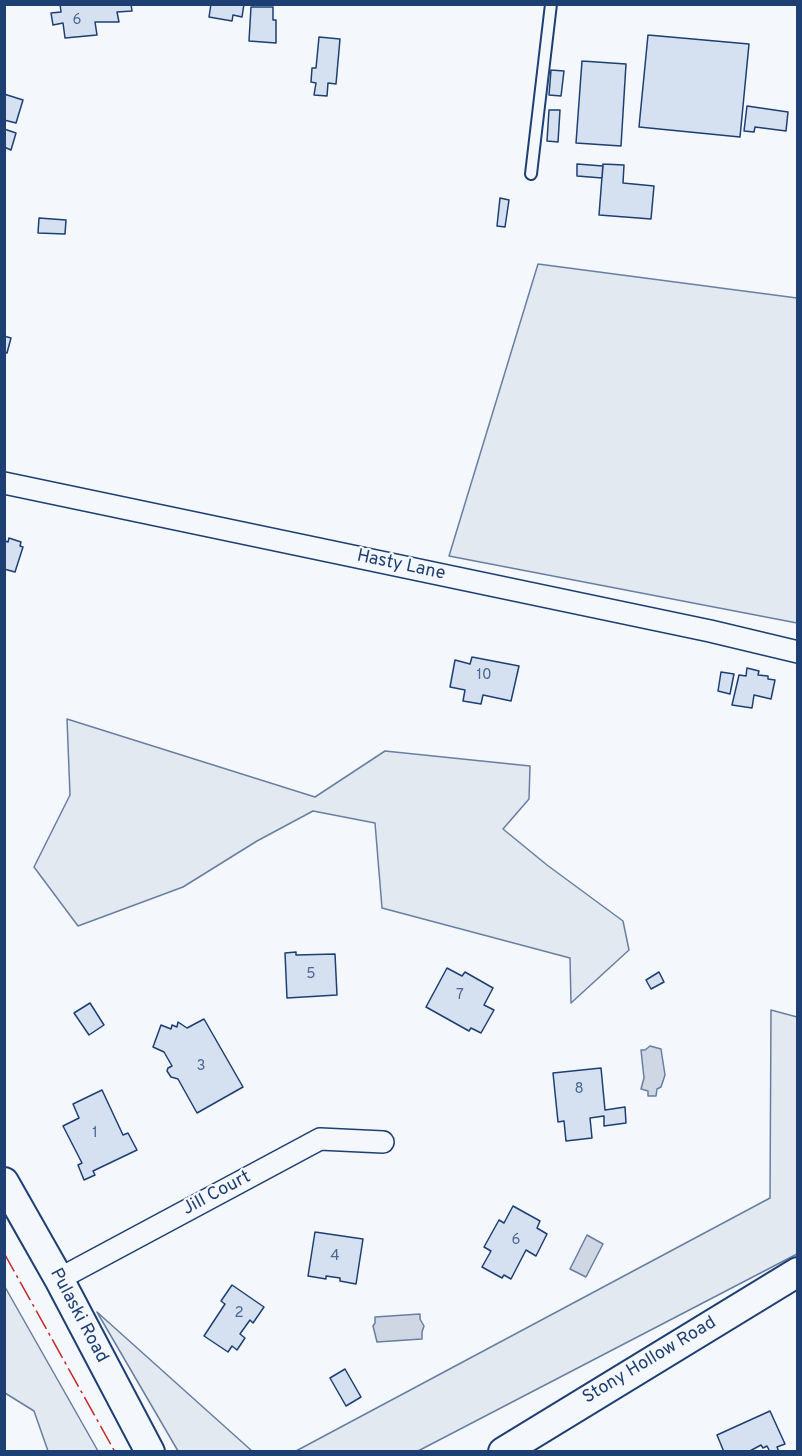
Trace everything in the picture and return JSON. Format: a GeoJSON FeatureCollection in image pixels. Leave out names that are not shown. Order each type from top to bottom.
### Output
{"type":"FeatureCollection","features":[{"type":"Feature","properties":{"kind":"street","name":"Hasty Lane"},"geometry":{"type":"LineString","coordinates":[[4,483],[687,626],[798,652]]}},
{"type":"Feature","properties":{"kind":"street","name":"Jill Court"},"geometry":{"type":"LineString","coordinates":[[59,1279],[320,1139],[383,1142]]}},
{"type":"Feature","properties":{"kind":"street","name":"Pulaski Road"},"geometry":{"type":"LineString","coordinates":[[4,1182],[59,1279],[150,1452]]}},
{"type":"Feature","properties":{"kind":"street","name":"Stony Hollow Road"},"geometry":{"type":"LineString","coordinates":[[503,1452],[798,1272]]}},
{"type":"Feature","properties":{"kind":"lane"},"geometry":{"type":"LineString","coordinates":[[531,174],[550,4]]}},
{"type":"Feature","properties":{"kind":"shaded area"},"geometry":{"type":"Polygon","coordinates":[[[538,264],[797,298],[797,623],[449,556],[538,264]]]}},
{"type":"Feature","properties":{"kind":"shaded area"},"geometry":{"type":"Polygon","coordinates":[[[67,719],[315,797],[385,751],[530,766],[529,799],[503,829],[623,921],[629,950],[571,1003],[570,958],[382,908],[375,823],[313,811],[257,841],[183,887],[78,926],[34,867],[70,795],[67,719]]]}},
{"type":"Feature","properties":{"kind":"shaded area"},"geometry":{"type":"Polygon","coordinates":[[[771,1010],[797,1017],[797,1254],[418,1451],[296,1451],[770,1198],[771,1010]]]}},
{"type":"Feature","properties":{"kind":"shaded area"},"geometry":{"type":"Polygon","coordinates":[[[650,1046],[661,1049],[665,1075],[661,1087],[657,1089],[656,1096],[648,1096],[648,1091],[641,1089],[644,1078],[641,1050],[650,1046]]]}},
{"type":"Feature","properties":{"kind":"shaded area"},"geometry":{"type":"Polygon","coordinates":[[[587,1235],[603,1244],[586,1277],[570,1269],[587,1235]]]}},
{"type":"Feature","properties":{"kind":"shaded area"},"geometry":{"type":"Polygon","coordinates":[[[5,1287],[98,1451],[48,1451],[34,1411],[5,1393],[5,1287]]]}},
{"type":"Feature","properties":{"kind":"shaded area"},"geometry":{"type":"Polygon","coordinates":[[[97,1312],[252,1451],[178,1451],[97,1312]]]}},
{"type":"Feature","properties":{"kind":"shaded area"},"geometry":{"type":"Polygon","coordinates":[[[420,1314],[424,1326],[422,1339],[377,1342],[373,1326],[375,1317],[420,1314]]]}},
{"type":"Feature","properties":{"kind":"building"},"geometry":{"type":"Polygon","coordinates":[[[60,4],[131,4],[132,11],[117,12],[119,22],[95,22],[97,35],[65,38],[63,23],[53,25],[51,13],[61,12],[60,4]]]}},
{"type":"Feature","properties":{"kind":"building"},"geometry":{"type":"Polygon","coordinates":[[[211,4],[244,4],[242,17],[233,15],[232,21],[209,17],[211,4]]]}},
{"type":"Feature","properties":{"kind":"building"},"geometry":{"type":"Polygon","coordinates":[[[251,7],[273,7],[273,20],[276,20],[276,43],[249,41],[251,7]]]}},
{"type":"Feature","properties":{"kind":"building"},"geometry":{"type":"Polygon","coordinates":[[[648,35],[749,44],[740,137],[639,127],[648,35]]]}},
{"type":"Feature","properties":{"kind":"building"},"geometry":{"type":"Polygon","coordinates":[[[319,37],[340,39],[336,84],[328,83],[327,96],[314,95],[316,83],[311,82],[312,68],[316,68],[319,37]]]}},
{"type":"Feature","properties":{"kind":"building"},"geometry":{"type":"Polygon","coordinates":[[[582,61],[626,64],[621,146],[576,143],[582,61]]]}},
{"type":"Feature","properties":{"kind":"building"},"geometry":{"type":"Polygon","coordinates":[[[551,70],[564,71],[561,96],[549,95],[551,70]]]}},
{"type":"Feature","properties":{"kind":"building"},"geometry":{"type":"Polygon","coordinates":[[[4,94],[23,100],[16,123],[4,120],[4,94]]]}},
{"type":"Feature","properties":{"kind":"building"},"geometry":{"type":"Polygon","coordinates":[[[747,106],[788,112],[786,131],[755,127],[754,132],[744,131],[747,106]]]}},
{"type":"Feature","properties":{"kind":"building"},"geometry":{"type":"Polygon","coordinates":[[[549,110],[560,110],[558,142],[547,141],[549,110]]]}},
{"type":"Feature","properties":{"kind":"building"},"geometry":{"type":"Polygon","coordinates":[[[4,129],[16,133],[11,150],[4,147],[4,129]]]}},
{"type":"Feature","properties":{"kind":"building"},"geometry":{"type":"Polygon","coordinates":[[[577,164],[603,166],[602,178],[577,176],[577,164]]]}},
{"type":"Feature","properties":{"kind":"building"},"geometry":{"type":"Polygon","coordinates":[[[603,164],[624,165],[623,183],[654,186],[651,219],[599,215],[603,164]]]}},
{"type":"Feature","properties":{"kind":"building"},"geometry":{"type":"Polygon","coordinates":[[[500,198],[509,200],[505,227],[497,226],[500,198]]]}},
{"type":"Feature","properties":{"kind":"building"},"geometry":{"type":"Polygon","coordinates":[[[39,218],[66,220],[65,234],[38,233],[39,218]]]}},
{"type":"Feature","properties":{"kind":"building"},"geometry":{"type":"Polygon","coordinates":[[[4,336],[11,338],[7,353],[4,352],[4,336]]]}},
{"type":"Feature","properties":{"kind":"building"},"geometry":{"type":"Polygon","coordinates":[[[9,538],[21,542],[20,546],[23,547],[15,572],[4,569],[4,543],[8,542],[9,538]]]}},
{"type":"Feature","properties":{"kind":"building"},"geometry":{"type":"Polygon","coordinates":[[[472,657],[519,666],[511,701],[483,695],[481,704],[463,701],[465,690],[450,687],[455,660],[470,664],[472,657]]]}},
{"type":"Feature","properties":{"kind":"building"},"geometry":{"type":"Polygon","coordinates":[[[747,668],[759,671],[758,675],[768,676],[768,679],[775,680],[771,699],[754,695],[752,708],[732,705],[739,675],[746,676],[747,668]]]}},
{"type":"Feature","properties":{"kind":"building"},"geometry":{"type":"Polygon","coordinates":[[[721,672],[734,674],[730,694],[718,691],[721,672]]]}},
{"type":"Feature","properties":{"kind":"building"},"geometry":{"type":"Polygon","coordinates":[[[296,952],[296,955],[335,954],[337,995],[287,998],[285,953],[296,952]]]}},
{"type":"Feature","properties":{"kind":"building"},"geometry":{"type":"Polygon","coordinates":[[[447,968],[462,976],[465,972],[493,988],[484,1005],[494,1010],[481,1033],[471,1028],[469,1031],[426,1007],[447,968]]]}},
{"type":"Feature","properties":{"kind":"building"},"geometry":{"type":"Polygon","coordinates":[[[659,972],[664,982],[651,989],[646,980],[659,972]]]}},
{"type":"Feature","properties":{"kind":"building"},"geometry":{"type":"Polygon","coordinates":[[[90,1003],[104,1025],[89,1035],[74,1013],[90,1003]]]}},
{"type":"Feature","properties":{"kind":"building"},"geometry":{"type":"Polygon","coordinates":[[[204,1019],[243,1087],[197,1113],[178,1079],[171,1077],[167,1071],[172,1066],[164,1052],[153,1047],[161,1025],[171,1029],[172,1025],[177,1027],[178,1022],[187,1028],[204,1019]]]}},
{"type":"Feature","properties":{"kind":"building"},"geometry":{"type":"Polygon","coordinates":[[[601,1068],[605,1110],[625,1107],[626,1123],[604,1126],[604,1116],[590,1118],[592,1138],[566,1141],[564,1121],[558,1122],[553,1073],[601,1068]]]}},
{"type":"Feature","properties":{"kind":"building"},"geometry":{"type":"Polygon","coordinates":[[[102,1090],[123,1135],[128,1133],[137,1150],[93,1171],[95,1175],[84,1180],[78,1165],[82,1163],[63,1126],[79,1118],[73,1104],[102,1090]]]}},
{"type":"Feature","properties":{"kind":"building"},"geometry":{"type":"Polygon","coordinates":[[[513,1206],[540,1221],[537,1228],[547,1234],[536,1256],[526,1250],[511,1279],[504,1275],[502,1278],[482,1267],[491,1251],[484,1247],[499,1220],[504,1223],[513,1206]]]}},
{"type":"Feature","properties":{"kind":"building"},"geometry":{"type":"Polygon","coordinates":[[[315,1232],[363,1239],[356,1284],[340,1281],[340,1278],[326,1276],[326,1279],[308,1276],[315,1232]]]}},
{"type":"Feature","properties":{"kind":"building"},"geometry":{"type":"Polygon","coordinates":[[[232,1285],[264,1307],[253,1323],[250,1320],[240,1334],[245,1338],[237,1350],[232,1346],[228,1352],[204,1336],[225,1304],[221,1301],[232,1285]]]}},
{"type":"Feature","properties":{"kind":"building"},"geometry":{"type":"Polygon","coordinates":[[[345,1369],[361,1397],[346,1406],[330,1378],[345,1369]]]}},
{"type":"Feature","properties":{"kind":"building"},"geometry":{"type":"Polygon","coordinates":[[[770,1411],[785,1444],[777,1447],[779,1452],[770,1452],[767,1446],[763,1448],[761,1445],[748,1452],[724,1452],[717,1435],[770,1411]]]}},
{"type":"Feature","properties":{"kind":"power"},"geometry":{"type":"LineString","coordinates":[[4,1253],[115,1452]]}}]}
